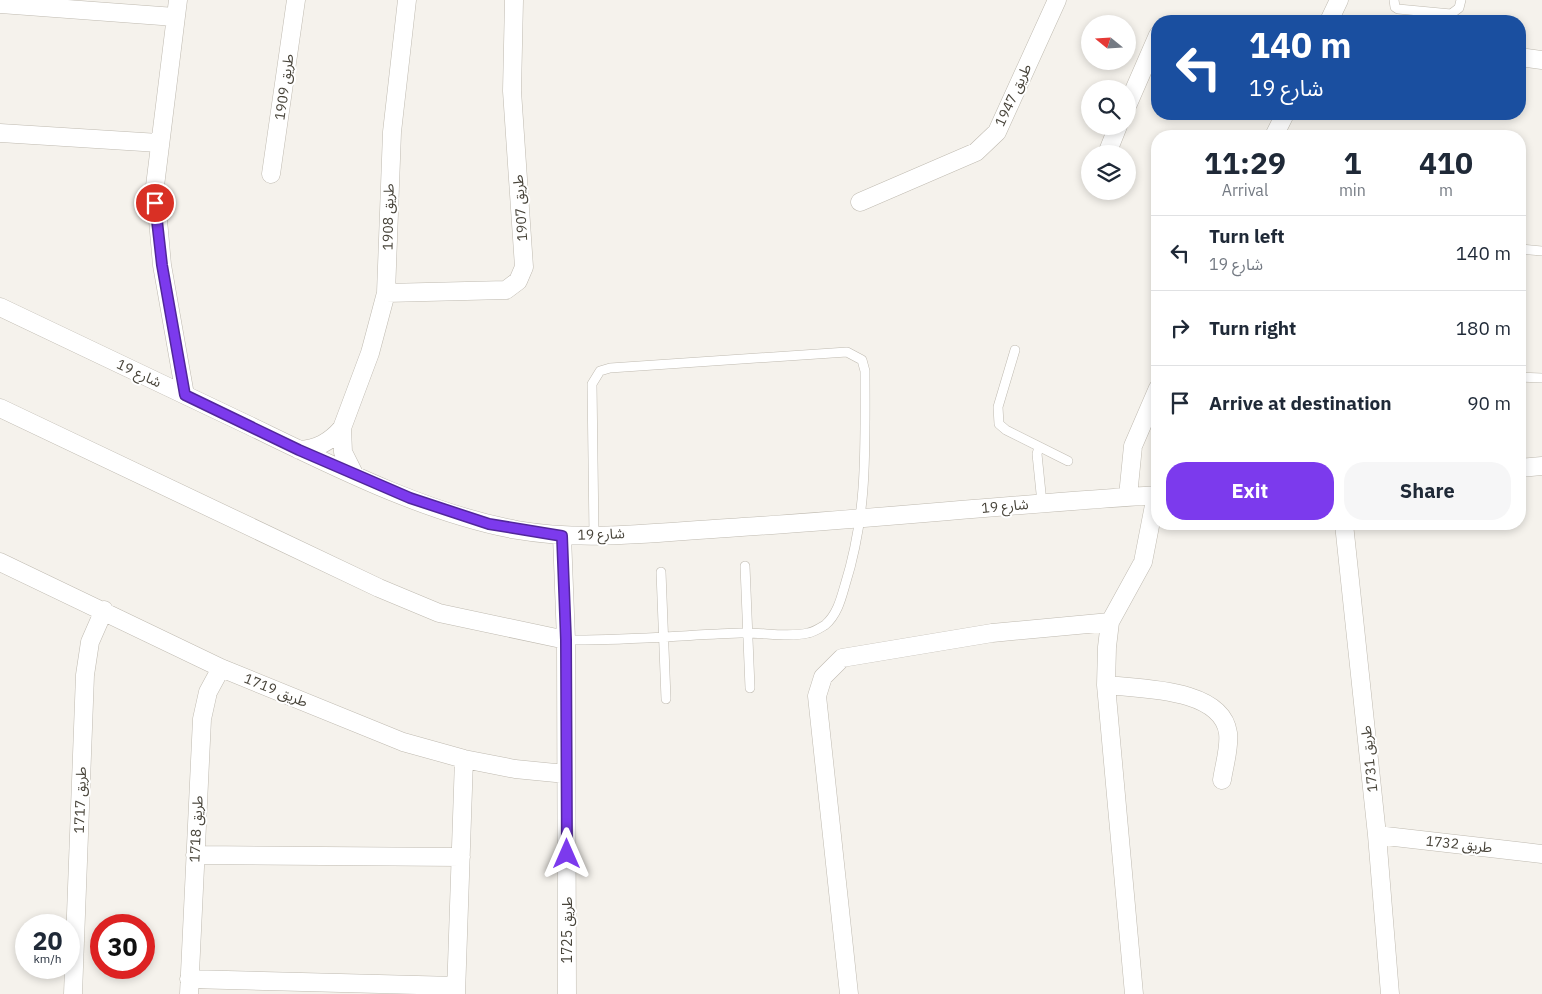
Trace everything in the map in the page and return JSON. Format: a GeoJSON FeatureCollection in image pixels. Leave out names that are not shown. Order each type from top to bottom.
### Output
{"type":"FeatureCollection","features":[{"type":"Feature","properties":{"kind":"street","name":"طريق 1909"},"geometry":{"type":"LineString","coordinates":[[272,174],[296,0]]}},
{"type":"Feature","properties":{"kind":"street","name":"طريق 1908"},"geometry":{"type":"LineString","coordinates":[[299,450],[319,447],[335,436],[342,428],[370,353],[386,293],[391,141],[407,0]]}},
{"type":"Feature","properties":{"kind":"street","name":"طريق 1907"},"geometry":{"type":"LineString","coordinates":[[386,293],[506,290],[518,281],[524,267],[512,91],[514,0]]}},
{"type":"Feature","properties":{"kind":"street","name":"طريق 1947"},"geometry":{"type":"LineString","coordinates":[[860,202],[976,152],[987,143],[1000,125],[1057,0]]}},
{"type":"Feature","properties":{"kind":"street"},"geometry":{"type":"LineString","coordinates":[[1332,15],[1339,0]]}},
{"type":"Feature","properties":{"kind":"street"},"geometry":{"type":"LineString","coordinates":[[0,4],[177,8],[155,186],[156,220],[185,395]]}},
{"type":"Feature","properties":{"kind":"street"},"geometry":{"type":"LineString","coordinates":[[1136,86],[1151,52]]}},
{"type":"Feature","properties":{"kind":"street"},"geometry":{"type":"LineString","coordinates":[[1526,58],[1542,60]]}},
{"type":"Feature","properties":{"kind":"street"},"geometry":{"type":"LineString","coordinates":[[0,133],[159,143]]}},
{"type":"Feature","properties":{"kind":"street","name":"شارع 19"},"geometry":{"type":"LineString","coordinates":[[0,307],[299,450],[410,498],[489,524],[562,536],[861,520],[1042,503],[1151,495]]}},
{"type":"Feature","properties":{"kind":"street"},"geometry":{"type":"LineString","coordinates":[[1128,496],[1133,446],[1151,404]]}},
{"type":"Feature","properties":{"kind":"street"},"geometry":{"type":"LineString","coordinates":[[0,408],[370,584],[439,613],[566,640]]}},
{"type":"Feature","properties":{"kind":"street","name":"طريق 1908"},"geometry":{"type":"LineString","coordinates":[[342,428],[343,452],[354,474]]}},
{"type":"Feature","properties":{"kind":"street"},"geometry":{"type":"LineString","coordinates":[[1526,467],[1542,466]]}},
{"type":"Feature","properties":{"kind":"street"},"geometry":{"type":"LineString","coordinates":[[1134,994],[1106,685],[1107,647],[1110,622],[1143,562],[1151,524]]}},
{"type":"Feature","properties":{"kind":"street","name":"طريق 1731"},"geometry":{"type":"LineString","coordinates":[[1345,530],[1377,835],[1390,994]]}},
{"type":"Feature","properties":{"kind":"street","name":"طريق 1725"},"geometry":{"type":"LineString","coordinates":[[562,536],[566,640],[567,994]]}},
{"type":"Feature","properties":{"kind":"street","name":"طريق 1719"},"geometry":{"type":"LineString","coordinates":[[1,564],[104,610],[221,668],[403,742],[464,759],[515,769],[566,774]]}},
{"type":"Feature","properties":{"kind":"street","name":"طريق 1717"},"geometry":{"type":"LineString","coordinates":[[73,994],[85,675],[90,642],[104,610]]}},
{"type":"Feature","properties":{"kind":"street"},"geometry":{"type":"LineString","coordinates":[[849,994],[817,696],[823,677],[842,658],[977,635],[1110,622]]}},
{"type":"Feature","properties":{"kind":"street","name":"طريق 1718"},"geometry":{"type":"LineString","coordinates":[[189,986],[202,719],[208,692],[221,668]]}},
{"type":"Feature","properties":{"kind":"street"},"geometry":{"type":"LineString","coordinates":[[1106,685],[1193,696],[1219,713],[1228,733],[1222,780]]}},
{"type":"Feature","properties":{"kind":"street"},"geometry":{"type":"LineString","coordinates":[[189,986],[456,990],[464,759]]}},
{"type":"Feature","properties":{"kind":"street","name":"طريق 1732"},"geometry":{"type":"LineString","coordinates":[[1377,835],[1542,854]]}},
{"type":"Feature","properties":{"kind":"street"},"geometry":{"type":"LineString","coordinates":[[195,855],[461,857]]}},
{"type":"Feature","properties":{"kind":"lane"},"geometry":{"type":"LineString","coordinates":[[1394,0],[1395,7],[1398,9],[1452,14],[1460,8],[1461,0]]}},
{"type":"Feature","properties":{"kind":"lane"},"geometry":{"type":"LineString","coordinates":[[1526,250],[1542,251]]}},
{"type":"Feature","properties":{"kind":"lane"},"geometry":{"type":"LineString","coordinates":[[1015,350],[998,407],[997,419],[1006,430],[1068,461]]}},
{"type":"Feature","properties":{"kind":"lane"},"geometry":{"type":"LineString","coordinates":[[566,640],[748,633],[797,634],[818,630],[826,624],[838,606],[852,562],[855,538],[861,520],[865,487],[865,371],[858,356],[847,352],[610,368],[600,371],[592,384],[594,535]]}},
{"type":"Feature","properties":{"kind":"lane"},"geometry":{"type":"LineString","coordinates":[[1526,377],[1542,378]]}},
{"type":"Feature","properties":{"kind":"lane"},"geometry":{"type":"LineString","coordinates":[[1039,447],[1037,454],[1042,503]]}},
{"type":"Feature","properties":{"kind":"lane"},"geometry":{"type":"LineString","coordinates":[[745,566],[750,688]]}},
{"type":"Feature","properties":{"kind":"lane"},"geometry":{"type":"LineString","coordinates":[[661,572],[666,699]]}},
{"type":"Feature","properties":{"kind":"route"},"geometry":{"type":"LineString","coordinates":[[155,203],[162,265],[185,395],[299,450],[394,492],[442,510],[489,524],[562,536],[566,640],[567,854]]}}]}
